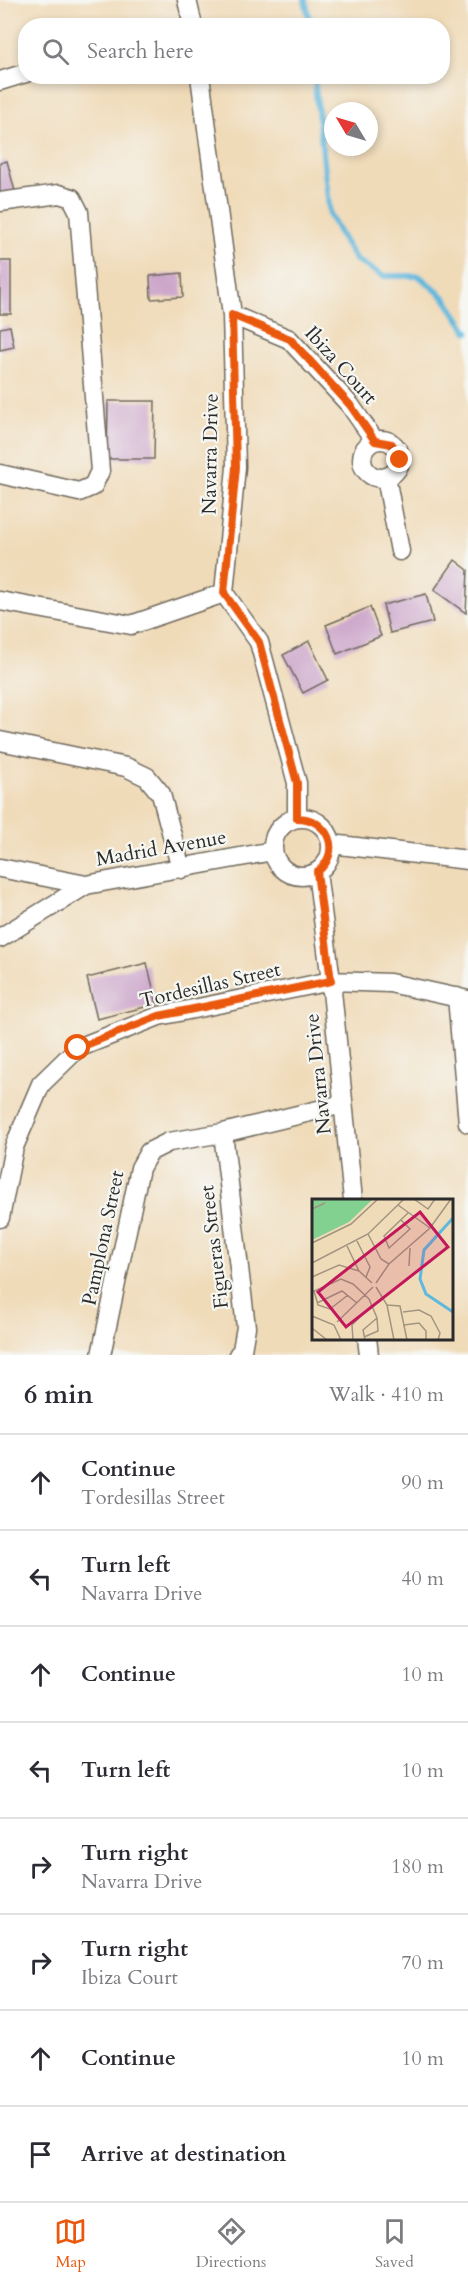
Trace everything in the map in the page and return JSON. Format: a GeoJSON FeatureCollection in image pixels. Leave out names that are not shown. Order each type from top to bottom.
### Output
{"type":"FeatureCollection","features":[{"type":"Feature","properties":{"kind":"street"},"geometry":{"type":"LineString","coordinates":[[187,0],[189,18]]}},
{"type":"Feature","properties":{"kind":"street"},"geometry":{"type":"LineString","coordinates":[[0,81],[18,75]]}},
{"type":"Feature","properties":{"kind":"street","name":"Navarra Drive"},"geometry":{"type":"LineString","coordinates":[[201,84],[232,315],[236,467],[224,593]]}},
{"type":"Feature","properties":{"kind":"street"},"geometry":{"type":"LineString","coordinates":[[0,202],[59,194],[72,198],[79,212],[100,471],[93,486],[79,492],[0,474]]}},
{"type":"Feature","properties":{"kind":"street","name":"Ibiza Court"},"geometry":{"type":"LineString","coordinates":[[232,315],[290,339],[350,405],[375,441]]}},
{"type":"Feature","properties":{"kind":"street"},"geometry":{"type":"LineString","coordinates":[[375,441],[387,441],[399,454],[396,471],[386,477],[373,477],[364,468],[363,455],[369,444],[375,441]]}},
{"type":"Feature","properties":{"kind":"street"},"geometry":{"type":"LineString","coordinates":[[386,477],[400,550]]}},
{"type":"Feature","properties":{"kind":"street"},"geometry":{"type":"LineString","coordinates":[[0,601],[131,626],[224,593],[259,642],[297,783],[297,818]]}},
{"type":"Feature","properties":{"kind":"street"},"geometry":{"type":"LineString","coordinates":[[0,741],[126,767],[147,777],[161,794],[181,869]]}},
{"type":"Feature","properties":{"kind":"street"},"geometry":{"type":"LineString","coordinates":[[297,818],[306,818],[323,827],[331,844],[328,860],[317,872],[299,876],[282,868],[273,851],[276,834],[282,827],[297,818]]}},
{"type":"Feature","properties":{"kind":"street"},"geometry":{"type":"LineString","coordinates":[[331,844],[468,860]]}},
{"type":"Feature","properties":{"kind":"street","name":"Madrid Avenue"},"geometry":{"type":"LineString","coordinates":[[0,938],[86,885],[273,851]]}},
{"type":"Feature","properties":{"kind":"street"},"geometry":{"type":"LineString","coordinates":[[0,868],[86,885]]}},
{"type":"Feature","properties":{"kind":"street","name":"Navarra Drive"},"geometry":{"type":"LineString","coordinates":[[317,872],[331,981],[353,1199]]}},
{"type":"Feature","properties":{"kind":"street","name":"Tordesillas Street"},"geometry":{"type":"LineString","coordinates":[[0,1218],[14,1147],[40,1084],[78,1048],[159,1016],[331,981],[390,983],[463,999]]}},
{"type":"Feature","properties":{"kind":"street"},"geometry":{"type":"LineString","coordinates":[[463,999],[468,1123]]}},
{"type":"Feature","properties":{"kind":"street","name":"Pamplona Street"},"geometry":{"type":"LineString","coordinates":[[101,1355],[140,1168],[149,1152],[169,1142],[343,1104]]}},
{"type":"Feature","properties":{"kind":"street","name":"Figueras Street"},"geometry":{"type":"LineString","coordinates":[[223,1132],[246,1327],[242,1350],[238,1355]]}},
{"type":"Feature","properties":{"kind":"street"},"geometry":{"type":"LineString","coordinates":[[368,1340],[369,1355]]}},
{"type":"Feature","properties":{"kind":"building"},"geometry":{"type":"Polygon","coordinates":[[[7,161],[16,195],[0,199],[0,163],[7,161]]]}},
{"type":"Feature","properties":{"kind":"building"},"geometry":{"type":"Polygon","coordinates":[[[0,261],[11,261],[11,314],[0,314],[0,261]]]}},
{"type":"Feature","properties":{"kind":"building"},"geometry":{"type":"Polygon","coordinates":[[[182,273],[183,297],[151,299],[150,276],[182,273]]]}},
{"type":"Feature","properties":{"kind":"building"},"geometry":{"type":"Polygon","coordinates":[[[10,326],[14,347],[0,350],[0,328],[10,326]]]}},
{"type":"Feature","properties":{"kind":"building"},"geometry":{"type":"Polygon","coordinates":[[[108,401],[155,401],[154,459],[107,459],[108,401]]]}},
{"type":"Feature","properties":{"kind":"building"},"geometry":{"type":"Polygon","coordinates":[[[455,560],[468,570],[466,613],[434,590],[455,560]]]}},
{"type":"Feature","properties":{"kind":"building"},"geometry":{"type":"Polygon","coordinates":[[[426,594],[433,622],[390,633],[383,605],[426,594]]]}},
{"type":"Feature","properties":{"kind":"building"},"geometry":{"type":"Polygon","coordinates":[[[370,607],[381,636],[337,654],[326,625],[370,607]]]}},
{"type":"Feature","properties":{"kind":"building"},"geometry":{"type":"Polygon","coordinates":[[[309,641],[328,680],[303,693],[283,655],[309,641]]]}},
{"type":"Feature","properties":{"kind":"building"},"geometry":{"type":"Polygon","coordinates":[[[147,963],[157,1004],[97,1019],[87,978],[147,963]]]}},
{"type":"Feature","properties":{"kind":"waterway"},"geometry":{"type":"LineString","coordinates":[[305,0],[309,18]]}},
{"type":"Feature","properties":{"kind":"waterway"},"geometry":{"type":"LineString","coordinates":[[315,84],[330,215],[342,238],[356,260],[383,276],[419,276],[445,298],[468,332]]}},
{"type":"Feature","properties":{"kind":"route"},"geometry":{"type":"LineString","coordinates":[[78,1048],[159,1016],[331,981],[317,872],[328,860],[331,844],[323,827],[316,821],[297,818],[297,783],[259,642],[224,593],[236,467],[232,315],[290,339],[350,405],[375,441],[387,441],[397,448],[400,460]]}}]}
